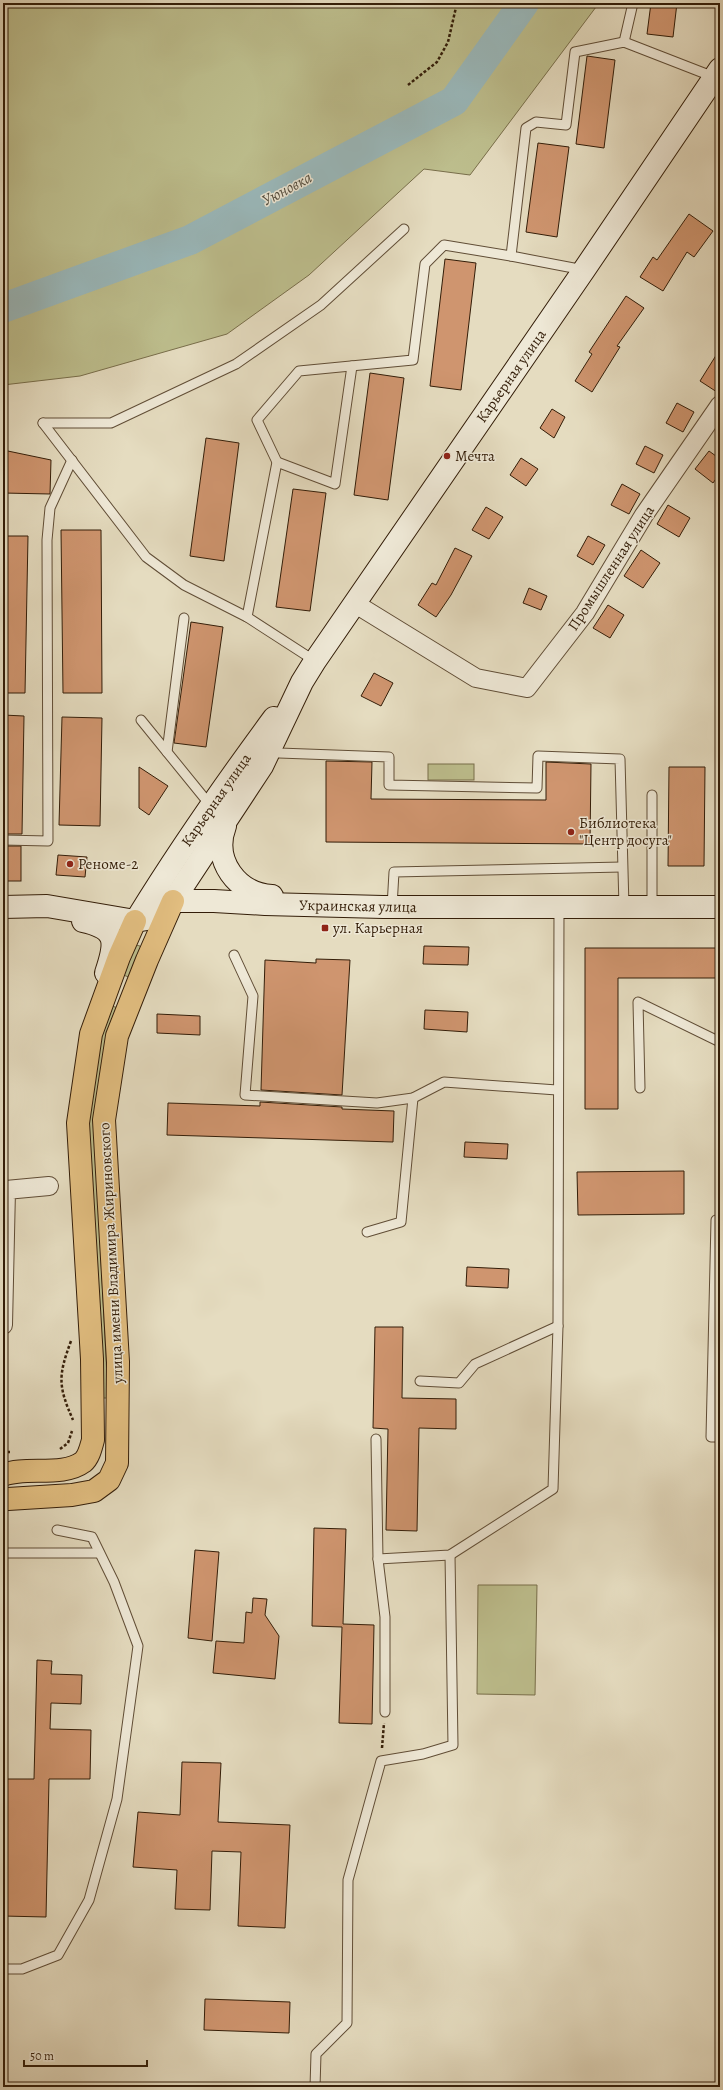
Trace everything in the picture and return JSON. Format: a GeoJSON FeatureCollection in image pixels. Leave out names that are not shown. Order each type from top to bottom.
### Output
{"type":"FeatureCollection","features":[{"type":"Feature","properties":{"kind":"main road","name":"улица имени Владимира Жириновского"},"geometry":{"type":"LineString","coordinates":[[3,1498],[8,1499],[72,1495],[94,1491],[109,1480],[117,1463],[118,1362],[104,1120],[117,1036],[147,960],[173,901]]}},
{"type":"Feature","properties":{"kind":"main road","name":"улица имени Владимира Жириновского"},"geometry":{"type":"LineString","coordinates":[[3,1475],[72,1467],[83,1462],[90,1451],[93,1440],[92,1359],[78,1123],[91,1034],[135,921]]}},
{"type":"Feature","properties":{"kind":"street","name":"Карьерная улица"},"geometry":{"type":"LineString","coordinates":[[135,921],[166,872],[243,760],[302,682],[354,603],[718,75]]}},
{"type":"Feature","properties":{"kind":"street","name":"Промышленная улица"},"geometry":{"type":"LineString","coordinates":[[354,603],[476,678],[527,688],[585,613],[644,515],[720,405]]}},
{"type":"Feature","properties":{"kind":"street","name":"Карьерная улица"},"geometry":{"type":"LineString","coordinates":[[173,901],[262,766],[302,682]]}},
{"type":"Feature","properties":{"kind":"street"},"geometry":{"type":"LineString","coordinates":[[229,816],[222,834],[220,845],[226,866],[233,877],[242,886],[264,896],[335,900],[388,907]]}},
{"type":"Feature","properties":{"kind":"street","name":"Украинская улица"},"geometry":{"type":"LineString","coordinates":[[135,921],[147,919],[161,906],[173,901],[214,900],[272,904],[388,907],[720,907]]}},
{"type":"Feature","properties":{"kind":"street"},"geometry":{"type":"LineString","coordinates":[[5,907],[47,906],[135,921]]}},
{"type":"Feature","properties":{"kind":"street"},"geometry":{"type":"LineString","coordinates":[[5,907],[98,924],[106,929],[110,935],[113,945],[112,955],[96,1001],[91,1034]]}},
{"type":"Feature","properties":{"kind":"street"},"geometry":{"type":"LineString","coordinates":[[3,1325],[6,1190],[49,1186]]}},
{"type":"Feature","properties":{"kind":"lane"},"geometry":{"type":"LineString","coordinates":[[624,42],[633,3]]}},
{"type":"Feature","properties":{"kind":"lane"},"geometry":{"type":"LineString","coordinates":[[511,256],[526,128],[536,122],[566,125],[575,52],[624,42],[718,75]]}},
{"type":"Feature","properties":{"kind":"lane"},"geometry":{"type":"LineString","coordinates":[[315,661],[247,618],[184,584],[146,558],[44,423],[111,423],[236,364],[321,305],[404,228]]}},
{"type":"Feature","properties":{"kind":"lane"},"geometry":{"type":"LineString","coordinates":[[247,618],[277,462],[257,420],[299,371],[413,360],[425,264],[444,245],[584,270]]}},
{"type":"Feature","properties":{"kind":"lane"},"geometry":{"type":"LineString","coordinates":[[277,462],[335,484],[352,366]]}},
{"type":"Feature","properties":{"kind":"lane"},"geometry":{"type":"LineString","coordinates":[[3,840],[48,841],[46,540],[50,508],[72,460]]}},
{"type":"Feature","properties":{"kind":"lane"},"geometry":{"type":"LineString","coordinates":[[167,752],[184,618]]}},
{"type":"Feature","properties":{"kind":"lane"},"geometry":{"type":"LineString","coordinates":[[141,720],[206,800]]}},
{"type":"Feature","properties":{"kind":"lane"},"geometry":{"type":"LineString","coordinates":[[279,753],[389,757],[389,785],[538,788],[538,756],[620,759],[624,907]]}},
{"type":"Feature","properties":{"kind":"lane"},"geometry":{"type":"LineString","coordinates":[[652,795],[652,907]]}},
{"type":"Feature","properties":{"kind":"lane"},"geometry":{"type":"LineString","coordinates":[[388,907],[394,872],[622,867]]}},
{"type":"Feature","properties":{"kind":"lane"},"geometry":{"type":"LineString","coordinates":[[378,1560],[450,1555],[554,1489],[558,1326],[557,1090],[559,908]]}},
{"type":"Feature","properties":{"kind":"lane"},"geometry":{"type":"LineString","coordinates":[[234,955],[253,996],[245,1096],[377,1103],[413,1098],[444,1082],[557,1090]]}},
{"type":"Feature","properties":{"kind":"lane"},"geometry":{"type":"LineString","coordinates":[[640,1088],[638,1002],[720,1042]]}},
{"type":"Feature","properties":{"kind":"lane"},"geometry":{"type":"LineString","coordinates":[[367,1232],[401,1222],[413,1098]]}},
{"type":"Feature","properties":{"kind":"lane"},"geometry":{"type":"LineString","coordinates":[[720,1220],[716,1220],[711,1437],[720,1437]]}},
{"type":"Feature","properties":{"kind":"lane"},"geometry":{"type":"LineString","coordinates":[[420,1381],[459,1383],[475,1364],[558,1326]]}},
{"type":"Feature","properties":{"kind":"lane"},"geometry":{"type":"LineString","coordinates":[[376,1439],[378,1560],[385,1617],[385,1712]]}},
{"type":"Feature","properties":{"kind":"lane"},"geometry":{"type":"LineString","coordinates":[[3,1969],[22,1969],[58,1955],[89,1900],[117,1799],[138,1646],[114,1582],[92,1537],[57,1530]]}},
{"type":"Feature","properties":{"kind":"lane"},"geometry":{"type":"LineString","coordinates":[[3,1553],[100,1553]]}},
{"type":"Feature","properties":{"kind":"lane"},"geometry":{"type":"LineString","coordinates":[[315,2087],[316,2054],[347,2023],[348,1880],[381,1761],[423,1754],[453,1745],[450,1555]]}},
{"type":"Feature","properties":{"kind":"path"},"geometry":{"type":"LineString","coordinates":[[408,85],[437,62],[448,42],[457,3]]}},
{"type":"Feature","properties":{"kind":"path"},"geometry":{"type":"LineString","coordinates":[[381,1761],[385,1712]]}},
{"type":"Feature","properties":{"kind":"green space"},"geometry":{"type":"Polygon","coordinates":[[[3,3],[599,3],[470,175],[424,169],[309,275],[227,334],[80,376],[3,385],[3,3]]]}},
{"type":"Feature","properties":{"kind":"green space"},"geometry":{"type":"Polygon","coordinates":[[[428,764],[474,764],[474,780],[428,780],[428,764]]]}},
{"type":"Feature","properties":{"kind":"green space"},"geometry":{"type":"Polygon","coordinates":[[[136,945],[140,946],[141,949],[129,977],[123,975],[136,945]]]}},
{"type":"Feature","properties":{"kind":"green space"},"geometry":{"type":"Polygon","coordinates":[[[112,1006],[118,1008],[94,1121],[108,1398],[101,1398],[87,1133],[102,1034],[112,1006]]]}},
{"type":"Feature","properties":{"kind":"green space"},"geometry":{"type":"Polygon","coordinates":[[[478,1585],[537,1585],[535,1695],[477,1694],[478,1585]]]}},
{"type":"Feature","properties":{"kind":"building"},"geometry":{"type":"Polygon","coordinates":[[[651,3],[677,3],[673,37],[647,34],[651,3]]]}},
{"type":"Feature","properties":{"kind":"building"},"geometry":{"type":"Polygon","coordinates":[[[587,56],[615,60],[604,148],[576,144],[587,56]]]}},
{"type":"Feature","properties":{"kind":"building"},"geometry":{"type":"Polygon","coordinates":[[[538,143],[569,147],[557,237],[526,232],[538,143]]]}},
{"type":"Feature","properties":{"kind":"building"},"geometry":{"type":"Polygon","coordinates":[[[689,214],[713,231],[694,257],[687,252],[663,291],[640,277],[653,257],[657,260],[689,214]]]}},
{"type":"Feature","properties":{"kind":"building"},"geometry":{"type":"Polygon","coordinates":[[[445,259],[476,263],[461,390],[430,386],[445,259]]]}},
{"type":"Feature","properties":{"kind":"building"},"geometry":{"type":"Polygon","coordinates":[[[626,296],[644,308],[617,346],[620,347],[592,392],[575,381],[592,354],[589,352],[626,296]]]}},
{"type":"Feature","properties":{"kind":"building"},"geometry":{"type":"Polygon","coordinates":[[[720,349],[720,394],[700,381],[720,349]]]}},
{"type":"Feature","properties":{"kind":"building"},"geometry":{"type":"Polygon","coordinates":[[[370,373],[404,378],[388,500],[354,495],[370,373]]]}},
{"type":"Feature","properties":{"kind":"building"},"geometry":{"type":"Polygon","coordinates":[[[677,403],[694,412],[683,432],[666,423],[677,403]]]}},
{"type":"Feature","properties":{"kind":"building"},"geometry":{"type":"Polygon","coordinates":[[[552,409],[565,417],[554,438],[540,428],[552,409]]]}},
{"type":"Feature","properties":{"kind":"building"},"geometry":{"type":"Polygon","coordinates":[[[206,438],[239,443],[224,561],[190,556],[206,438]]]}},
{"type":"Feature","properties":{"kind":"building"},"geometry":{"type":"Polygon","coordinates":[[[645,446],[663,455],[654,473],[636,464],[645,446]]]}},
{"type":"Feature","properties":{"kind":"building"},"geometry":{"type":"Polygon","coordinates":[[[3,450],[51,460],[50,494],[3,493],[3,450]]]}},
{"type":"Feature","properties":{"kind":"building"},"geometry":{"type":"Polygon","coordinates":[[[709,451],[720,459],[720,473],[713,483],[695,469],[709,451]]]}},
{"type":"Feature","properties":{"kind":"building"},"geometry":{"type":"Polygon","coordinates":[[[521,458],[538,469],[526,486],[510,475],[521,458]]]}},
{"type":"Feature","properties":{"kind":"building"},"geometry":{"type":"Polygon","coordinates":[[[622,484],[640,494],[629,514],[611,505],[622,484]]]}},
{"type":"Feature","properties":{"kind":"building"},"geometry":{"type":"Polygon","coordinates":[[[293,489],[326,493],[310,611],[276,607],[293,489]]]}},
{"type":"Feature","properties":{"kind":"building"},"geometry":{"type":"Polygon","coordinates":[[[668,505],[690,518],[679,537],[657,524],[668,505]]]}},
{"type":"Feature","properties":{"kind":"building"},"geometry":{"type":"Polygon","coordinates":[[[486,507],[503,517],[489,539],[472,530],[486,507]]]}},
{"type":"Feature","properties":{"kind":"building"},"geometry":{"type":"Polygon","coordinates":[[[61,530],[101,530],[102,693],[63,693],[61,530]]]}},
{"type":"Feature","properties":{"kind":"building"},"geometry":{"type":"Polygon","coordinates":[[[3,536],[28,536],[25,693],[3,693],[3,536]]]}},
{"type":"Feature","properties":{"kind":"building"},"geometry":{"type":"Polygon","coordinates":[[[588,536],[605,545],[593,565],[577,556],[588,536]]]}},
{"type":"Feature","properties":{"kind":"building"},"geometry":{"type":"Polygon","coordinates":[[[455,548],[472,556],[451,595],[436,617],[418,605],[432,583],[436,585],[455,548]]]}},
{"type":"Feature","properties":{"kind":"building"},"geometry":{"type":"Polygon","coordinates":[[[641,550],[660,563],[643,588],[624,576],[641,550]]]}},
{"type":"Feature","properties":{"kind":"building"},"geometry":{"type":"Polygon","coordinates":[[[529,588],[547,596],[541,610],[523,603],[529,588]]]}},
{"type":"Feature","properties":{"kind":"building"},"geometry":{"type":"Polygon","coordinates":[[[608,605],[624,615],[610,638],[593,628],[608,605]]]}},
{"type":"Feature","properties":{"kind":"building"},"geometry":{"type":"Polygon","coordinates":[[[191,622],[223,627],[206,747],[174,743],[191,622]]]}},
{"type":"Feature","properties":{"kind":"building"},"geometry":{"type":"Polygon","coordinates":[[[374,673],[393,683],[381,706],[361,696],[374,673]]]}},
{"type":"Feature","properties":{"kind":"building"},"geometry":{"type":"Polygon","coordinates":[[[3,715],[24,716],[22,834],[3,834],[3,715]]]}},
{"type":"Feature","properties":{"kind":"building"},"geometry":{"type":"Polygon","coordinates":[[[62,717],[102,718],[100,826],[59,825],[62,717]]]}},
{"type":"Feature","properties":{"kind":"building"},"geometry":{"type":"Polygon","coordinates":[[[326,761],[372,762],[371,799],[546,800],[546,762],[591,764],[590,844],[326,842],[326,761]]]}},
{"type":"Feature","properties":{"kind":"building"},"geometry":{"type":"Polygon","coordinates":[[[139,767],[168,786],[149,815],[139,808],[139,767]]]}},
{"type":"Feature","properties":{"kind":"building"},"geometry":{"type":"Polygon","coordinates":[[[669,767],[705,767],[704,866],[668,866],[669,767]]]}},
{"type":"Feature","properties":{"kind":"building"},"geometry":{"type":"Polygon","coordinates":[[[3,846],[21,846],[21,881],[3,881],[3,846]]]}},
{"type":"Feature","properties":{"kind":"building"},"geometry":{"type":"Polygon","coordinates":[[[58,855],[87,857],[85,877],[56,875],[58,855]]]}},
{"type":"Feature","properties":{"kind":"building"},"geometry":{"type":"Polygon","coordinates":[[[424,946],[469,947],[468,965],[423,964],[424,946]]]}},
{"type":"Feature","properties":{"kind":"building"},"geometry":{"type":"Polygon","coordinates":[[[585,948],[720,948],[720,978],[618,978],[618,1109],[585,1109],[585,948]]]}},
{"type":"Feature","properties":{"kind":"building"},"geometry":{"type":"Polygon","coordinates":[[[316,959],[350,960],[342,1095],[261,1090],[265,960],[316,963],[316,959]]]}},
{"type":"Feature","properties":{"kind":"building"},"geometry":{"type":"Polygon","coordinates":[[[425,1010],[468,1012],[467,1032],[424,1029],[425,1010]]]}},
{"type":"Feature","properties":{"kind":"building"},"geometry":{"type":"Polygon","coordinates":[[[157,1014],[200,1016],[200,1035],[157,1033],[157,1014]]]}},
{"type":"Feature","properties":{"kind":"building"},"geometry":{"type":"Polygon","coordinates":[[[260,1102],[342,1107],[342,1109],[394,1111],[393,1142],[167,1135],[168,1103],[260,1106],[260,1102]]]}},
{"type":"Feature","properties":{"kind":"building"},"geometry":{"type":"Polygon","coordinates":[[[465,1142],[508,1144],[507,1159],[464,1157],[465,1142]]]}},
{"type":"Feature","properties":{"kind":"building"},"geometry":{"type":"Polygon","coordinates":[[[684,1171],[684,1214],[578,1215],[577,1172],[684,1171]]]}},
{"type":"Feature","properties":{"kind":"building"},"geometry":{"type":"Polygon","coordinates":[[[467,1267],[509,1269],[508,1288],[466,1286],[467,1267]]]}},
{"type":"Feature","properties":{"kind":"building"},"geometry":{"type":"Polygon","coordinates":[[[375,1327],[403,1327],[402,1398],[456,1399],[456,1429],[419,1428],[417,1531],[386,1530],[388,1429],[373,1428],[375,1327]]]}},
{"type":"Feature","properties":{"kind":"building"},"geometry":{"type":"Polygon","coordinates":[[[314,1528],[346,1529],[343,1624],[374,1625],[372,1724],[339,1723],[342,1627],[312,1626],[314,1528]]]}},
{"type":"Feature","properties":{"kind":"building"},"geometry":{"type":"Polygon","coordinates":[[[195,1550],[219,1552],[212,1641],[188,1638],[195,1550]]]}},
{"type":"Feature","properties":{"kind":"building"},"geometry":{"type":"Polygon","coordinates":[[[253,1598],[267,1599],[265,1615],[279,1636],[275,1679],[213,1673],[216,1641],[244,1643],[246,1612],[252,1613],[253,1598]]]}},
{"type":"Feature","properties":{"kind":"building"},"geometry":{"type":"Polygon","coordinates":[[[37,1660],[52,1661],[51,1674],[82,1675],[81,1704],[51,1703],[50,1729],[91,1730],[90,1779],[49,1779],[46,1917],[3,1916],[3,1779],[34,1779],[37,1660]]]}},
{"type":"Feature","properties":{"kind":"building"},"geometry":{"type":"Polygon","coordinates":[[[182,1762],[221,1763],[218,1822],[290,1825],[285,1928],[238,1926],[241,1852],[212,1851],[210,1910],[175,1909],[177,1870],[133,1867],[138,1812],[180,1815],[182,1762]]]}},
{"type":"Feature","properties":{"kind":"building"},"geometry":{"type":"Polygon","coordinates":[[[205,1999],[290,2002],[289,2033],[204,2030],[205,1999]]]}},
{"type":"Feature","properties":{"kind":"waterway","name":"Уюновка"},"geometry":{"type":"LineString","coordinates":[[3,308],[190,240],[454,101],[524,3]]}},
{"type":"Feature","properties":{"kind":"place","name":"Мечта"},"geometry":{"type":"Point","coordinates":[447,456]}},
{"type":"Feature","properties":{"kind":"place","name":"Библиотека \"Центр досуга\""},"geometry":{"type":"Point","coordinates":[571,832]}},
{"type":"Feature","properties":{"kind":"place","name":"Реноме-2"},"geometry":{"type":"Point","coordinates":[70,864]}},
{"type":"Feature","properties":{"kind":"place","name":"ул. Карьерная"},"geometry":{"type":"Point","coordinates":[325,928]}}]}
